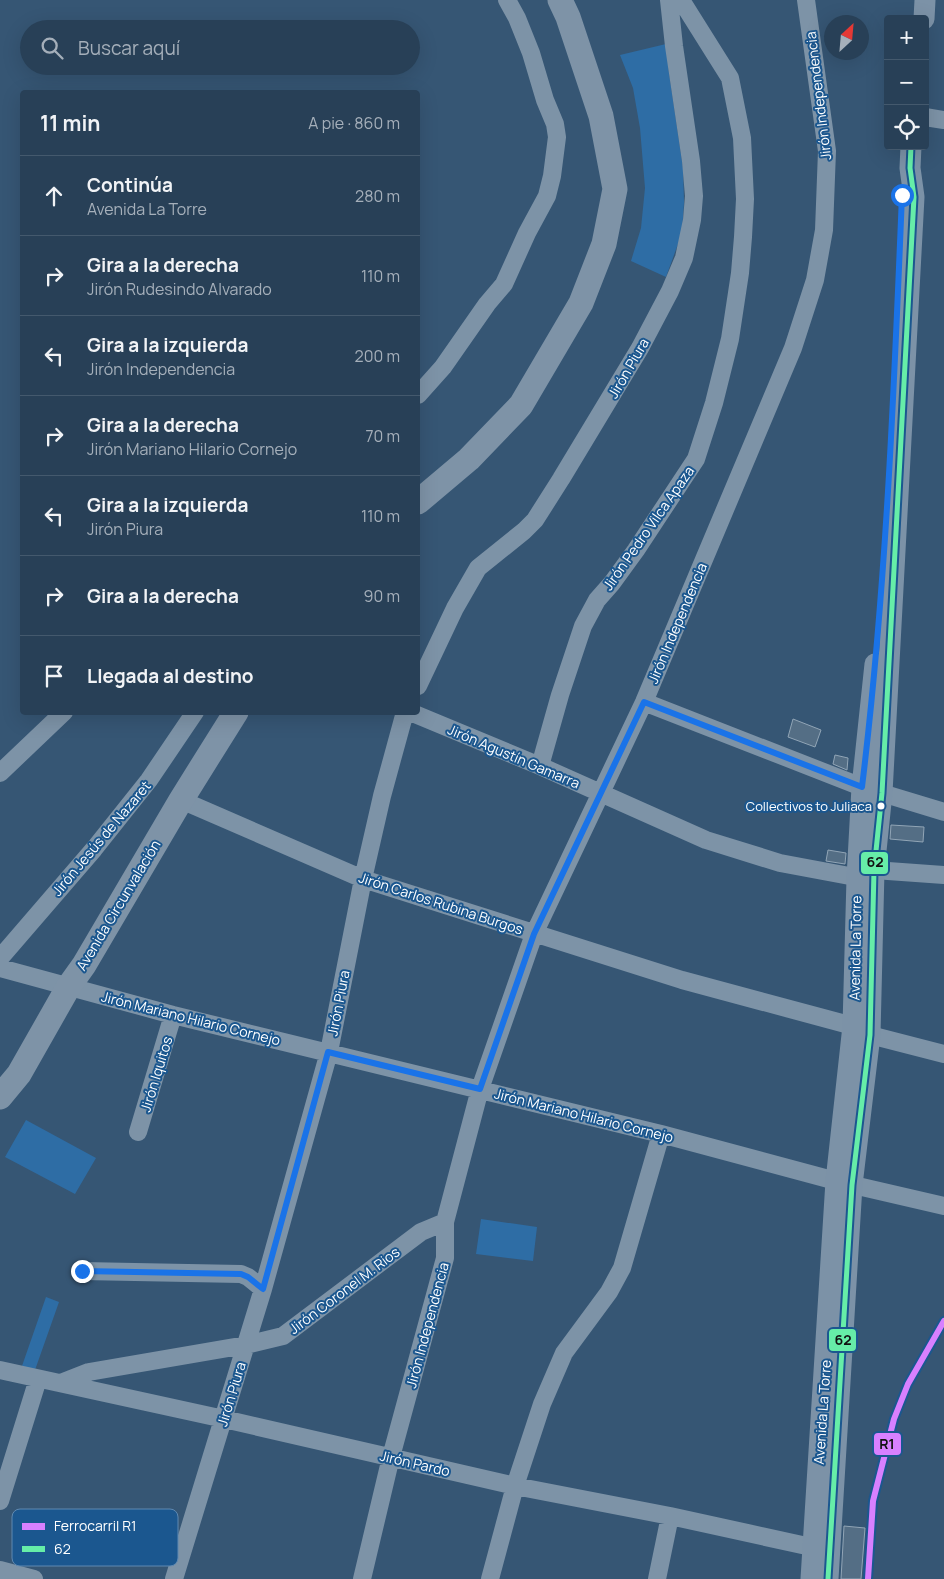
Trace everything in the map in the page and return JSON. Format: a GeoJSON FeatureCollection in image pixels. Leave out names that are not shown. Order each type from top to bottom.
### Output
{"type":"FeatureCollection","features":[{"type":"Feature","properties":{"kind":"highway"},"geometry":{"type":"LineString","coordinates":[[420,500],[469,459],[521,405],[581,303],[604,244],[615,188],[601,116],[568,17],[560,0]]}},
{"type":"Feature","properties":{"kind":"highway","name":"Avenida Circunvalación"},"geometry":{"type":"LineString","coordinates":[[0,1097],[19,1074],[69,986],[84,965],[234,715]]}},
{"type":"Feature","properties":{"kind":"main road"},"geometry":{"type":"LineString","coordinates":[[924,15],[925,0]]}},
{"type":"Feature","properties":{"kind":"main road","name":"Avenida La Torre"},"geometry":{"type":"LineString","coordinates":[[828,1579],[822,1549],[844,1183],[861,1030],[872,790],[872,706],[891,456],[902,195],[910,168],[910,150]]}},
{"type":"Feature","properties":{"kind":"main road","name":"Avenida La Torre"},"geometry":{"type":"LineString","coordinates":[[811,1579],[822,1549]]}},
{"type":"Feature","properties":{"kind":"street"},"geometry":{"type":"LineString","coordinates":[[420,394],[443,367],[487,304],[504,284],[527,233],[548,196],[557,137],[555,124],[545,100],[531,53],[517,18],[507,0]]}},
{"type":"Feature","properties":{"kind":"street","name":"Jirón Piura"},"geometry":{"type":"LineString","coordinates":[[420,682],[455,608],[478,568],[529,525],[561,479],[640,348],[670,291],[684,258],[692,220],[692,161],[674,46],[669,0]]}},
{"type":"Feature","properties":{"kind":"street","name":"Jirón Pedro Vilca Apaza"},"geometry":{"type":"LineString","coordinates":[[540,766],[560,695],[583,626],[598,600],[626,563],[696,459],[714,403],[730,339],[743,237],[745,199],[742,138],[730,78],[681,0]]}},
{"type":"Feature","properties":{"kind":"street","name":"Jirón Independencia"},"geometry":{"type":"LineString","coordinates":[[362,1579],[445,1258],[445,1222],[480,1089],[534,934],[644,702],[790,357],[815,280],[824,230],[826,151],[806,0]]}},
{"type":"Feature","properties":{"kind":"street"},"geometry":{"type":"LineString","coordinates":[[929,118],[944,120]]}},
{"type":"Feature","properties":{"kind":"street"},"geometry":{"type":"LineString","coordinates":[[644,702],[872,790],[944,812]]}},
{"type":"Feature","properties":{"kind":"street"},"geometry":{"type":"LineString","coordinates":[[0,773],[61,715]]}},
{"type":"Feature","properties":{"kind":"street","name":"Jirón Jesús de Nazaret"},"geometry":{"type":"LineString","coordinates":[[0,958],[94,849],[149,780],[193,715]]}},
{"type":"Feature","properties":{"kind":"street","name":"Jirón Piura"},"geometry":{"type":"LineString","coordinates":[[174,1579],[263,1289],[328,1052],[363,879],[382,796],[404,715]]}},
{"type":"Feature","properties":{"kind":"street","name":"Jirón Agustín Gamarra"},"geometry":{"type":"LineString","coordinates":[[417,715],[540,766],[706,840],[732,849],[780,863],[868,876],[944,875]]}},
{"type":"Feature","properties":{"kind":"street","name":"Jirón Carlos Rubina Burgos"},"geometry":{"type":"LineString","coordinates":[[182,800],[363,879],[682,980],[944,1054]]}},
{"type":"Feature","properties":{"kind":"street","name":"Jirón Mariano Hilario Cornejo"},"geometry":{"type":"LineString","coordinates":[[0,968],[173,1015],[480,1089],[661,1134],[844,1183],[944,1206]]}},
{"type":"Feature","properties":{"kind":"street","name":"Jirón Iquitos"},"geometry":{"type":"LineString","coordinates":[[138,1132],[173,1015]]}},
{"type":"Feature","properties":{"kind":"street"},"geometry":{"type":"LineString","coordinates":[[490,1579],[515,1486],[542,1404],[564,1353],[608,1292],[622,1268],[661,1134]]}},
{"type":"Feature","properties":{"kind":"street","name":"Jirón Coronel M. Rios"},"geometry":{"type":"LineString","coordinates":[[61,1383],[89,1372],[246,1345],[283,1336],[421,1232],[445,1222]]}},
{"type":"Feature","properties":{"kind":"street"},"geometry":{"type":"LineString","coordinates":[[82,1271],[241,1274],[263,1289]]}},
{"type":"Feature","properties":{"kind":"street","name":"Jirón Pardo"},"geometry":{"type":"LineString","coordinates":[[0,1370],[515,1486],[670,1516],[822,1549]]}},
{"type":"Feature","properties":{"kind":"street"},"geometry":{"type":"LineString","coordinates":[[0,1502],[38,1379]]}},
{"type":"Feature","properties":{"kind":"street"},"geometry":{"type":"LineString","coordinates":[[657,1579],[670,1516]]}},
{"type":"Feature","properties":{"kind":"street"},"geometry":{"type":"LineString","coordinates":[[0,1570],[34,1579]]}},
{"type":"Feature","properties":{"kind":"shaded area"},"geometry":{"type":"Polygon","coordinates":[[[666,44],[683,168],[684,202],[682,233],[666,277],[631,261],[641,228],[645,188],[640,128],[633,88],[620,55],[666,44]]]}},
{"type":"Feature","properties":{"kind":"shaded area"},"geometry":{"type":"Polygon","coordinates":[[[26,1120],[96,1158],[75,1194],[5,1157],[26,1120]]]}},
{"type":"Feature","properties":{"kind":"shaded area"},"geometry":{"type":"Polygon","coordinates":[[[481,1219],[537,1227],[533,1261],[476,1254],[481,1219]]]}},
{"type":"Feature","properties":{"kind":"shaded area"},"geometry":{"type":"Polygon","coordinates":[[[46,1297],[59,1302],[35,1370],[22,1366],[46,1297]]]}},
{"type":"Feature","properties":{"kind":"building"},"geometry":{"type":"Polygon","coordinates":[[[793,719],[821,730],[815,747],[788,737],[793,719]]]}},
{"type":"Feature","properties":{"kind":"building"},"geometry":{"type":"Polygon","coordinates":[[[835,755],[848,758],[847,770],[833,764],[835,755]]]}},
{"type":"Feature","properties":{"kind":"building"},"geometry":{"type":"Polygon","coordinates":[[[891,825],[924,827],[923,842],[890,839],[891,825]]]}},
{"type":"Feature","properties":{"kind":"building"},"geometry":{"type":"Polygon","coordinates":[[[828,850],[846,853],[845,864],[826,861],[828,850]]]}},
{"type":"Feature","properties":{"kind":"building"},"geometry":{"type":"Polygon","coordinates":[[[844,1526],[865,1528],[861,1579],[841,1579],[844,1526]]]}},
{"type":"Feature","properties":{"kind":"rail line","name":"R1"},"geometry":{"type":"LineString","coordinates":[[868,1579],[873,1501],[894,1419],[908,1384],[944,1321]]}},
{"type":"Feature","properties":{"kind":"transit line","name":"62"},"geometry":{"type":"LineString","coordinates":[[828,1579],[852,1185],[870,1035],[874,870],[882,793],[914,197],[910,168],[911,150]]}},
{"type":"Feature","properties":{"kind":"place","name":"Collectivos to Juliaca"},"geometry":{"type":"Point","coordinates":[881,806]}},
{"type":"Feature","properties":{"kind":"route"},"geometry":{"type":"LineString","coordinates":[[82,1271],[241,1274],[263,1289],[328,1052],[480,1089],[534,934],[644,702],[862,787],[872,706],[891,456],[902,195]]}}]}
